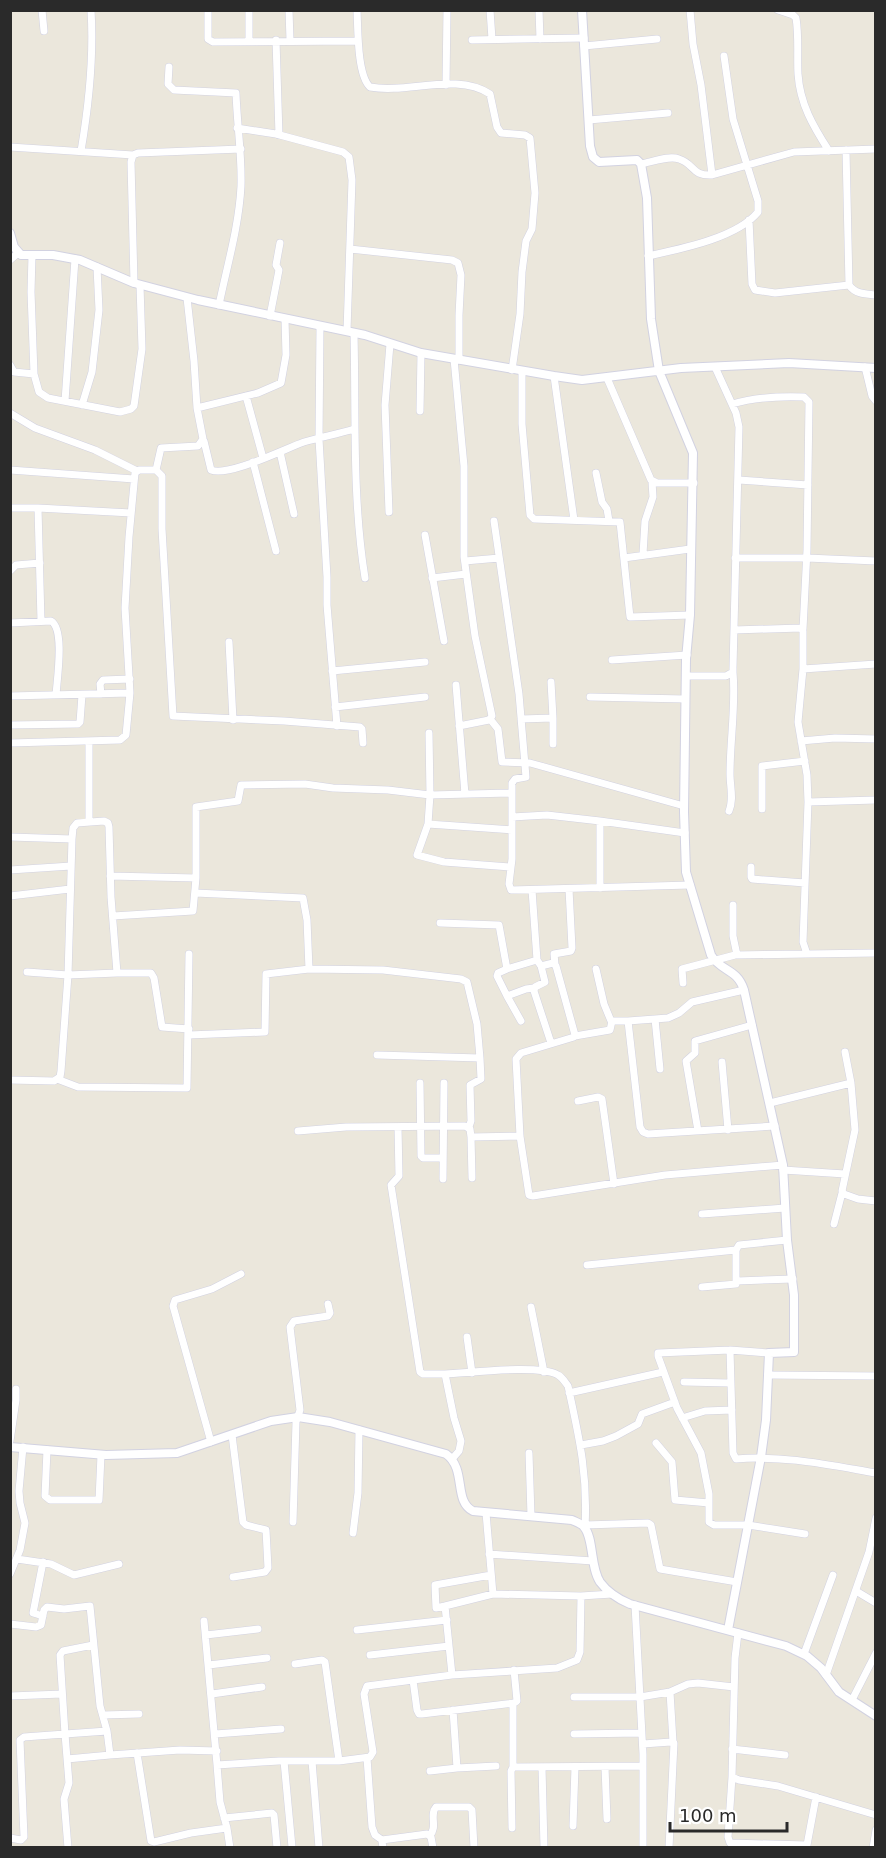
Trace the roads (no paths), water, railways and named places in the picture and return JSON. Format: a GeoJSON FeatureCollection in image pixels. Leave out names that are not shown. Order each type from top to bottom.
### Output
{"type":"FeatureCollection","features":[{"type":"Feature","properties":{"kind":"street"},"geometry":{"type":"LineString","coordinates":[[42,10],[44,31]]}},
{"type":"Feature","properties":{"kind":"street"},"geometry":{"type":"LineString","coordinates":[[81,151],[90,85],[91,10]]}},
{"type":"Feature","properties":{"kind":"street"},"geometry":{"type":"LineString","coordinates":[[208,10],[207,23],[210,41],[358,41]]}},
{"type":"Feature","properties":{"kind":"street"},"geometry":{"type":"LineString","coordinates":[[249,10],[249,41]]}},
{"type":"Feature","properties":{"kind":"street"},"geometry":{"type":"LineString","coordinates":[[289,10],[290,40]]}},
{"type":"Feature","properties":{"kind":"street"},"geometry":{"type":"LineString","coordinates":[[357,10],[358,41],[364,77],[370,87],[446,85],[479,87],[490,94],[497,127],[501,134],[525,135],[530,138],[535,193],[532,229],[526,241],[520,314],[512,370]]}},
{"type":"Feature","properties":{"kind":"street"},"geometry":{"type":"LineString","coordinates":[[446,85],[447,10]]}},
{"type":"Feature","properties":{"kind":"street"},"geometry":{"type":"LineString","coordinates":[[490,10],[492,39]]}},
{"type":"Feature","properties":{"kind":"street"},"geometry":{"type":"LineString","coordinates":[[539,10],[540,39]]}},
{"type":"Feature","properties":{"kind":"street"},"geometry":{"type":"LineString","coordinates":[[582,10],[590,146],[594,159],[598,162],[637,160],[641,164],[647,198],[651,319],[659,371],[693,453],[690,615],[685,699],[686,872],[708,946],[717,960],[738,977],[744,990],[776,1126],[783,1167],[793,1279],[794,1352],[730,1350],[658,1353],[657,1356],[682,1418],[701,1453],[708,1482],[711,1524],[748,1526],[805,1534]]}},
{"type":"Feature","properties":{"kind":"street"},"geometry":{"type":"LineString","coordinates":[[690,10],[712,175]]}},
{"type":"Feature","properties":{"kind":"street"},"geometry":{"type":"LineString","coordinates":[[778,10],[796,18],[798,76],[802,100],[812,124],[829,151]]}},
{"type":"Feature","properties":{"kind":"street"},"geometry":{"type":"LineString","coordinates":[[472,40],[540,39],[584,42],[657,39]]}},
{"type":"Feature","properties":{"kind":"street"},"geometry":{"type":"LineString","coordinates":[[276,40],[279,135]]}},
{"type":"Feature","properties":{"kind":"street"},"geometry":{"type":"LineString","coordinates":[[648,255],[690,247],[707,241],[749,220],[758,212],[758,201],[745,165],[733,119],[724,56]]}},
{"type":"Feature","properties":{"kind":"street"},"geometry":{"type":"LineString","coordinates":[[169,67],[168,84],[174,90],[236,93],[237,128],[241,149],[241,187],[236,226],[219,305]]}},
{"type":"Feature","properties":{"kind":"street"},"geometry":{"type":"LineString","coordinates":[[589,120],[668,114]]}},
{"type":"Feature","properties":{"kind":"street"},"geometry":{"type":"LineString","coordinates":[[237,128],[279,135],[343,152],[349,157],[352,180],[351,332],[354,429],[358,522],[365,578]]}},
{"type":"Feature","properties":{"kind":"street"},"geometry":{"type":"LineString","coordinates":[[10,147],[133,155],[241,149]]}},
{"type":"Feature","properties":{"kind":"street"},"geometry":{"type":"LineString","coordinates":[[641,164],[676,157],[686,162],[701,176],[794,152],[876,149]]}},
{"type":"Feature","properties":{"kind":"street"},"geometry":{"type":"LineString","coordinates":[[846,150],[849,285],[852,290],[860,293],[876,295]]}},
{"type":"Feature","properties":{"kind":"street"},"geometry":{"type":"LineString","coordinates":[[32,255],[34,374],[39,392],[48,398],[82,405],[120,411],[131,409],[134,406],[142,349],[130,162],[133,155]]}},
{"type":"Feature","properties":{"kind":"street"},"geometry":{"type":"LineString","coordinates":[[749,220],[752,284],[755,290],[775,293],[849,285]]}},
{"type":"Feature","properties":{"kind":"street"},"geometry":{"type":"LineString","coordinates":[[10,233],[14,256],[53,255],[75,259],[137,284],[187,298],[351,332],[421,353],[522,372],[582,380],[659,371],[789,363],[876,368]]}},
{"type":"Feature","properties":{"kind":"street"},"geometry":{"type":"LineString","coordinates":[[270,315],[279,270],[276,262],[280,243]]}},
{"type":"Feature","properties":{"kind":"street"},"geometry":{"type":"LineString","coordinates":[[351,249],[458,263],[461,275],[457,359],[464,466],[465,561],[475,636],[492,716],[490,719]]}},
{"type":"Feature","properties":{"kind":"street"},"geometry":{"type":"LineString","coordinates":[[65,401],[75,259]]}},
{"type":"Feature","properties":{"kind":"street"},"geometry":{"type":"LineString","coordinates":[[82,405],[92,372],[99,310],[97,267]]}},
{"type":"Feature","properties":{"kind":"street"},"geometry":{"type":"LineString","coordinates":[[187,298],[197,408],[211,470],[217,472],[253,462],[319,438],[354,429]]}},
{"type":"Feature","properties":{"kind":"street"},"geometry":{"type":"LineString","coordinates":[[197,408],[246,396],[281,383],[286,355],[285,319]]}},
{"type":"Feature","properties":{"kind":"street"},"geometry":{"type":"LineString","coordinates":[[320,327],[319,438],[327,605],[337,726]]}},
{"type":"Feature","properties":{"kind":"street"},"geometry":{"type":"LineString","coordinates":[[389,512],[385,405],[390,344]]}},
{"type":"Feature","properties":{"kind":"street"},"geometry":{"type":"LineString","coordinates":[[420,411],[421,353]]}},
{"type":"Feature","properties":{"kind":"street"},"geometry":{"type":"LineString","coordinates":[[10,364],[14,372],[34,374]]}},
{"type":"Feature","properties":{"kind":"street"},"geometry":{"type":"LineString","coordinates":[[715,367],[732,404],[739,427],[734,696],[730,774],[732,799],[729,811]]}},
{"type":"Feature","properties":{"kind":"street"},"geometry":{"type":"LineString","coordinates":[[865,367],[872,396],[876,400]]}},
{"type":"Feature","properties":{"kind":"street"},"geometry":{"type":"LineString","coordinates":[[522,372],[522,424],[529,512],[534,519],[618,521],[621,524],[630,617],[690,615]]}},
{"type":"Feature","properties":{"kind":"street"},"geometry":{"type":"LineString","coordinates":[[554,376],[574,520]]}},
{"type":"Feature","properties":{"kind":"street"},"geometry":{"type":"LineString","coordinates":[[611,377],[631,438],[652,482],[653,497],[645,521],[643,554]]}},
{"type":"Feature","properties":{"kind":"street"},"geometry":{"type":"LineString","coordinates":[[246,396],[263,458]]}},
{"type":"Feature","properties":{"kind":"street"},"geometry":{"type":"LineString","coordinates":[[732,404],[762,397],[804,397],[810,405],[803,669],[798,722],[805,761],[808,802],[803,942],[807,954]]}},
{"type":"Feature","properties":{"kind":"street"},"geometry":{"type":"LineString","coordinates":[[10,413],[35,428],[95,450],[137,471],[156,470],[162,476],[162,529],[172,715],[175,718],[284,721],[361,728],[363,743]]}},
{"type":"Feature","properties":{"kind":"street"},"geometry":{"type":"LineString","coordinates":[[156,470],[160,448],[198,446],[203,439]]}},
{"type":"Feature","properties":{"kind":"street"},"geometry":{"type":"LineString","coordinates":[[280,452],[294,514]]}},
{"type":"Feature","properties":{"kind":"street"},"geometry":{"type":"LineString","coordinates":[[253,462],[276,551]]}},
{"type":"Feature","properties":{"kind":"street"},"geometry":{"type":"LineString","coordinates":[[10,470],[134,479]]}},
{"type":"Feature","properties":{"kind":"street"},"geometry":{"type":"LineString","coordinates":[[10,743],[125,738],[130,679],[125,608],[131,513],[134,479],[137,471]]}},
{"type":"Feature","properties":{"kind":"street"},"geometry":{"type":"LineString","coordinates":[[596,473],[609,521]]}},
{"type":"Feature","properties":{"kind":"street"},"geometry":{"type":"LineString","coordinates":[[739,480],[808,485]]}},
{"type":"Feature","properties":{"kind":"street"},"geometry":{"type":"LineString","coordinates":[[652,482],[694,483]]}},
{"type":"Feature","properties":{"kind":"street"},"geometry":{"type":"LineString","coordinates":[[10,508],[131,513]]}},
{"type":"Feature","properties":{"kind":"street"},"geometry":{"type":"LineString","coordinates":[[38,508],[41,621]]}},
{"type":"Feature","properties":{"kind":"street"},"geometry":{"type":"LineString","coordinates":[[494,521],[526,763],[526,777],[513,781],[509,887],[515,890],[532,890],[690,885]]}},
{"type":"Feature","properties":{"kind":"street"},"geometry":{"type":"LineString","coordinates":[[425,536],[444,641]]}},
{"type":"Feature","properties":{"kind":"street"},"geometry":{"type":"LineString","coordinates":[[624,558],[690,549]]}},
{"type":"Feature","properties":{"kind":"street"},"geometry":{"type":"LineString","coordinates":[[465,561],[499,558]]}},
{"type":"Feature","properties":{"kind":"street"},"geometry":{"type":"LineString","coordinates":[[735,558],[876,561]]}},
{"type":"Feature","properties":{"kind":"street"},"geometry":{"type":"LineString","coordinates":[[10,571],[16,565],[40,563]]}},
{"type":"Feature","properties":{"kind":"street"},"geometry":{"type":"LineString","coordinates":[[432,578],[466,573]]}},
{"type":"Feature","properties":{"kind":"street"},"geometry":{"type":"LineString","coordinates":[[10,623],[51,621],[57,627],[59,643],[56,696]]}},
{"type":"Feature","properties":{"kind":"street"},"geometry":{"type":"LineString","coordinates":[[734,630],[803,629]]}},
{"type":"Feature","properties":{"kind":"street"},"geometry":{"type":"LineString","coordinates":[[229,642],[233,720]]}},
{"type":"Feature","properties":{"kind":"street"},"geometry":{"type":"LineString","coordinates":[[612,660],[687,655]]}},
{"type":"Feature","properties":{"kind":"street"},"geometry":{"type":"LineString","coordinates":[[332,671],[426,662]]}},
{"type":"Feature","properties":{"kind":"street"},"geometry":{"type":"LineString","coordinates":[[803,669],[876,664]]}},
{"type":"Feature","properties":{"kind":"street"},"geometry":{"type":"LineString","coordinates":[[686,676],[726,676],[733,672]]}},
{"type":"Feature","properties":{"kind":"street"},"geometry":{"type":"LineString","coordinates":[[101,694],[100,684],[103,680],[130,679]]}},
{"type":"Feature","properties":{"kind":"street"},"geometry":{"type":"LineString","coordinates":[[551,682],[553,744]]}},
{"type":"Feature","properties":{"kind":"street"},"geometry":{"type":"LineString","coordinates":[[456,685],[465,794]]}},
{"type":"Feature","properties":{"kind":"street"},"geometry":{"type":"LineString","coordinates":[[10,696],[130,693]]}},
{"type":"Feature","properties":{"kind":"street"},"geometry":{"type":"LineString","coordinates":[[10,725],[78,724],[82,695]]}},
{"type":"Feature","properties":{"kind":"street"},"geometry":{"type":"LineString","coordinates":[[335,707],[425,697]]}},
{"type":"Feature","properties":{"kind":"street"},"geometry":{"type":"LineString","coordinates":[[590,697],[685,699]]}},
{"type":"Feature","properties":{"kind":"street"},"geometry":{"type":"LineString","coordinates":[[521,718],[553,718]]}},
{"type":"Feature","properties":{"kind":"street"},"geometry":{"type":"LineString","coordinates":[[459,726],[490,719]]}},
{"type":"Feature","properties":{"kind":"street"},"geometry":{"type":"LineString","coordinates":[[490,719],[498,729],[502,762],[526,763],[684,806]]}},
{"type":"Feature","properties":{"kind":"street"},"geometry":{"type":"LineString","coordinates":[[429,733],[428,824],[417,856],[444,862],[511,867]]}},
{"type":"Feature","properties":{"kind":"street"},"geometry":{"type":"LineString","coordinates":[[801,741],[835,738],[876,739]]}},
{"type":"Feature","properties":{"kind":"street"},"geometry":{"type":"LineString","coordinates":[[89,822],[90,741]]}},
{"type":"Feature","properties":{"kind":"street"},"geometry":{"type":"LineString","coordinates":[[762,809],[762,766],[805,761]]}},
{"type":"Feature","properties":{"kind":"street"},"geometry":{"type":"LineString","coordinates":[[113,916],[194,910],[196,807],[237,802],[240,799],[239,787],[241,785],[305,784],[430,795],[512,793]]}},
{"type":"Feature","properties":{"kind":"street"},"geometry":{"type":"LineString","coordinates":[[808,802],[876,800]]}},
{"type":"Feature","properties":{"kind":"street"},"geometry":{"type":"LineString","coordinates":[[512,817],[547,815],[685,833]]}},
{"type":"Feature","properties":{"kind":"street"},"geometry":{"type":"LineString","coordinates":[[600,821],[600,888]]}},
{"type":"Feature","properties":{"kind":"street"},"geometry":{"type":"LineString","coordinates":[[57,1079],[61,1071],[68,975],[72,839],[76,822],[108,823],[117,973]]}},
{"type":"Feature","properties":{"kind":"street"},"geometry":{"type":"LineString","coordinates":[[428,824],[512,830]]}},
{"type":"Feature","properties":{"kind":"street"},"geometry":{"type":"LineString","coordinates":[[10,837],[72,839]]}},
{"type":"Feature","properties":{"kind":"street"},"geometry":{"type":"LineString","coordinates":[[10,870],[71,866]]}},
{"type":"Feature","properties":{"kind":"street"},"geometry":{"type":"LineString","coordinates":[[751,867],[752,879],[805,883]]}},
{"type":"Feature","properties":{"kind":"street"},"geometry":{"type":"LineString","coordinates":[[110,876],[196,878]]}},
{"type":"Feature","properties":{"kind":"street"},"geometry":{"type":"LineString","coordinates":[[10,896],[70,889]]}},
{"type":"Feature","properties":{"kind":"street"},"geometry":{"type":"LineString","coordinates":[[568,889],[572,948],[569,951],[554,954],[575,1036]]}},
{"type":"Feature","properties":{"kind":"street"},"geometry":{"type":"LineString","coordinates":[[507,996],[534,988],[545,982],[539,963],[532,890]]}},
{"type":"Feature","properties":{"kind":"street"},"geometry":{"type":"LineString","coordinates":[[195,893],[303,898],[307,920],[309,969]]}},
{"type":"Feature","properties":{"kind":"street"},"geometry":{"type":"LineString","coordinates":[[733,905],[733,936],[736,955]]}},
{"type":"Feature","properties":{"kind":"street"},"geometry":{"type":"LineString","coordinates":[[440,923],[498,924],[507,969]]}},
{"type":"Feature","properties":{"kind":"street"},"geometry":{"type":"LineString","coordinates":[[683,983],[682,969],[736,955],[876,953]]}},
{"type":"Feature","properties":{"kind":"street"},"geometry":{"type":"LineString","coordinates":[[10,1080],[48,1082],[57,1079],[78,1087],[186,1089],[189,954]]}},
{"type":"Feature","properties":{"kind":"street"},"geometry":{"type":"LineString","coordinates":[[520,1021],[497,974],[507,969],[539,963],[555,964]]}},
{"type":"Feature","properties":{"kind":"street"},"geometry":{"type":"LineString","coordinates":[[27,972],[68,975],[151,973],[154,978],[162,1027],[189,1032],[265,1032],[266,974],[309,969],[383,970],[465,980],[477,1024],[481,1079],[470,1085],[471,1121],[469,1127],[472,1178]]}},
{"type":"Feature","properties":{"kind":"street"},"geometry":{"type":"LineString","coordinates":[[596,969],[604,1004],[611,1021],[610,1030],[551,1043],[520,1053],[516,1059],[520,1137],[530,1196],[665,1175],[783,1167],[845,1174]]}},
{"type":"Feature","properties":{"kind":"street"},"geometry":{"type":"LineString","coordinates":[[534,988],[551,1043]]}},
{"type":"Feature","properties":{"kind":"street"},"geometry":{"type":"LineString","coordinates":[[611,1021],[675,1016],[692,1002],[744,990]]}},
{"type":"Feature","properties":{"kind":"street"},"geometry":{"type":"LineString","coordinates":[[656,1019],[660,1069]]}},
{"type":"Feature","properties":{"kind":"street"},"geometry":{"type":"LineString","coordinates":[[628,1021],[641,1131],[648,1134],[776,1126]]}},
{"type":"Feature","properties":{"kind":"street"},"geometry":{"type":"LineString","coordinates":[[698,1131],[686,1061],[695,1053],[695,1041],[752,1025]]}},
{"type":"Feature","properties":{"kind":"street"},"geometry":{"type":"LineString","coordinates":[[834,1224],[855,1130],[851,1083],[845,1052]]}},
{"type":"Feature","properties":{"kind":"street"},"geometry":{"type":"LineString","coordinates":[[377,1055],[480,1058]]}},
{"type":"Feature","properties":{"kind":"street"},"geometry":{"type":"LineString","coordinates":[[722,1062],[728,1130]]}},
{"type":"Feature","properties":{"kind":"street"},"geometry":{"type":"LineString","coordinates":[[420,1083],[422,1158],[443,1158]]}},
{"type":"Feature","properties":{"kind":"street"},"geometry":{"type":"LineString","coordinates":[[443,1179],[444,1083]]}},
{"type":"Feature","properties":{"kind":"street"},"geometry":{"type":"LineString","coordinates":[[770,1103],[851,1083]]}},
{"type":"Feature","properties":{"kind":"street"},"geometry":{"type":"LineString","coordinates":[[578,1101],[598,1097],[603,1102],[614,1184]]}},
{"type":"Feature","properties":{"kind":"street"},"geometry":{"type":"LineString","coordinates":[[298,1131],[346,1127],[469,1127]]}},
{"type":"Feature","properties":{"kind":"street"},"geometry":{"type":"LineString","coordinates":[[398,1127],[399,1176],[391,1185],[420,1372],[445,1374],[531,1370],[558,1375],[568,1386],[581,1445],[587,1496],[585,1526],[593,1561],[599,1580],[612,1594],[635,1605],[786,1646],[804,1654],[826,1675],[838,1692],[876,1716]]}},
{"type":"Feature","properties":{"kind":"street"},"geometry":{"type":"LineString","coordinates":[[471,1137],[520,1137]]}},
{"type":"Feature","properties":{"kind":"street"},"geometry":{"type":"LineString","coordinates":[[842,1192],[858,1199],[876,1201]]}},
{"type":"Feature","properties":{"kind":"street"},"geometry":{"type":"LineString","coordinates":[[702,1214],[785,1208]]}},
{"type":"Feature","properties":{"kind":"street"},"geometry":{"type":"LineString","coordinates":[[702,1287],[735,1285],[737,1281],[736,1250],[739,1245],[788,1240]]}},
{"type":"Feature","properties":{"kind":"street"},"geometry":{"type":"LineString","coordinates":[[587,1265],[736,1250]]}},
{"type":"Feature","properties":{"kind":"street"},"geometry":{"type":"LineString","coordinates":[[211,1442],[173,1302],[212,1289],[241,1274]]}},
{"type":"Feature","properties":{"kind":"street"},"geometry":{"type":"LineString","coordinates":[[737,1281],[793,1279]]}},
{"type":"Feature","properties":{"kind":"street"},"geometry":{"type":"LineString","coordinates":[[293,1522],[296,1422],[300,1410],[290,1324],[294,1321],[328,1316],[328,1304]]}},
{"type":"Feature","properties":{"kind":"street"},"geometry":{"type":"LineString","coordinates":[[531,1306],[544,1372]]}},
{"type":"Feature","properties":{"kind":"street"},"geometry":{"type":"LineString","coordinates":[[467,1337],[472,1373]]}},
{"type":"Feature","properties":{"kind":"street"},"geometry":{"type":"LineString","coordinates":[[730,1350],[736,1460],[761,1457],[876,1473]]}},
{"type":"Feature","properties":{"kind":"street"},"geometry":{"type":"LineString","coordinates":[[728,1630],[761,1457],[766,1420],[769,1353]]}},
{"type":"Feature","properties":{"kind":"street"},"geometry":{"type":"LineString","coordinates":[[569,1394],[663,1372]]}},
{"type":"Feature","properties":{"kind":"street"},"geometry":{"type":"LineString","coordinates":[[445,1374],[460,1441],[459,1451],[452,1459]]}},
{"type":"Feature","properties":{"kind":"street"},"geometry":{"type":"LineString","coordinates":[[768,1375],[876,1376]]}},
{"type":"Feature","properties":{"kind":"street"},"geometry":{"type":"LineString","coordinates":[[684,1382],[730,1383]]}},
{"type":"Feature","properties":{"kind":"street"},"geometry":{"type":"LineString","coordinates":[[10,1441],[16,1389]]}},
{"type":"Feature","properties":{"kind":"street"},"geometry":{"type":"LineString","coordinates":[[581,1445],[611,1439],[638,1424],[642,1414],[675,1402]]}},
{"type":"Feature","properties":{"kind":"street"},"geometry":{"type":"LineString","coordinates":[[682,1418],[705,1411],[732,1410]]}},
{"type":"Feature","properties":{"kind":"street"},"geometry":{"type":"LineString","coordinates":[[10,1447],[101,1455],[177,1453],[271,1420],[314,1418],[446,1454],[452,1459],[459,1473],[465,1506],[473,1511],[572,1520],[585,1526],[648,1523],[651,1525],[660,1569],[737,1582]]}},
{"type":"Feature","properties":{"kind":"street"},"geometry":{"type":"LineString","coordinates":[[353,1533],[358,1493],[359,1430]]}},
{"type":"Feature","properties":{"kind":"street"},"geometry":{"type":"LineString","coordinates":[[232,1435],[243,1522],[246,1525],[266,1530],[268,1568],[265,1572],[233,1577]]}},
{"type":"Feature","properties":{"kind":"street"},"geometry":{"type":"LineString","coordinates":[[656,1443],[672,1462],[675,1500],[709,1503]]}},
{"type":"Feature","properties":{"kind":"street"},"geometry":{"type":"LineString","coordinates":[[10,1574],[20,1550],[25,1523],[20,1497],[23,1447]]}},
{"type":"Feature","properties":{"kind":"street"},"geometry":{"type":"LineString","coordinates":[[47,1450],[45,1496],[50,1500],[99,1500],[101,1455]]}},
{"type":"Feature","properties":{"kind":"street"},"geometry":{"type":"LineString","coordinates":[[529,1453],[531,1516]]}},
{"type":"Feature","properties":{"kind":"street"},"geometry":{"type":"LineString","coordinates":[[486,1513],[493,1594]]}},
{"type":"Feature","properties":{"kind":"street"},"geometry":{"type":"LineString","coordinates":[[826,1675],[855,1591],[872,1552],[876,1518]]}},
{"type":"Feature","properties":{"kind":"street"},"geometry":{"type":"LineString","coordinates":[[489,1554],[593,1561]]}},
{"type":"Feature","properties":{"kind":"street"},"geometry":{"type":"LineString","coordinates":[[16,1560],[43,1562],[60,1567],[74,1575],[119,1564]]}},
{"type":"Feature","properties":{"kind":"street"},"geometry":{"type":"LineString","coordinates":[[43,1562],[33,1613],[43,1616]]}},
{"type":"Feature","properties":{"kind":"street"},"geometry":{"type":"LineString","coordinates":[[491,1575],[435,1585],[436,1608],[493,1594],[581,1596],[612,1594]]}},
{"type":"Feature","properties":{"kind":"street"},"geometry":{"type":"LineString","coordinates":[[804,1654],[833,1575]]}},
{"type":"Feature","properties":{"kind":"street"},"geometry":{"type":"LineString","coordinates":[[855,1591],[876,1603]]}},
{"type":"Feature","properties":{"kind":"street"},"geometry":{"type":"LineString","coordinates":[[218,1765],[284,1761],[339,1761],[372,1756],[364,1690],[370,1686],[452,1675],[557,1668],[578,1660],[581,1596]]}},
{"type":"Feature","properties":{"kind":"street"},"geometry":{"type":"LineString","coordinates":[[10,1624],[36,1627],[41,1625],[44,1610],[47,1607],[64,1609],[88,1605],[100,1706],[110,1755]]}},
{"type":"Feature","properties":{"kind":"street"},"geometry":{"type":"LineString","coordinates":[[635,1605],[643,1744],[643,1848]]}},
{"type":"Feature","properties":{"kind":"street"},"geometry":{"type":"LineString","coordinates":[[445,1606],[452,1675]]}},
{"type":"Feature","properties":{"kind":"street"},"geometry":{"type":"LineString","coordinates":[[357,1630],[447,1620]]}},
{"type":"Feature","properties":{"kind":"street"},"geometry":{"type":"LineString","coordinates":[[204,1621],[217,1751],[219,1802],[230,1848]]}},
{"type":"Feature","properties":{"kind":"street"},"geometry":{"type":"LineString","coordinates":[[206,1635],[258,1629]]}},
{"type":"Feature","properties":{"kind":"street"},"geometry":{"type":"LineString","coordinates":[[738,1633],[728,1837],[730,1843],[807,1845],[816,1797]]}},
{"type":"Feature","properties":{"kind":"street"},"geometry":{"type":"LineString","coordinates":[[68,1848],[64,1804],[69,1783],[64,1734],[61,1652],[93,1645]]}},
{"type":"Feature","properties":{"kind":"street"},"geometry":{"type":"LineString","coordinates":[[370,1655],[449,1646]]}},
{"type":"Feature","properties":{"kind":"street"},"geometry":{"type":"LineString","coordinates":[[852,1700],[876,1653]]}},
{"type":"Feature","properties":{"kind":"street"},"geometry":{"type":"LineString","coordinates":[[209,1665],[267,1658]]}},
{"type":"Feature","properties":{"kind":"street"},"geometry":{"type":"LineString","coordinates":[[295,1664],[322,1660],[326,1662],[339,1761]]}},
{"type":"Feature","properties":{"kind":"street"},"geometry":{"type":"LineString","coordinates":[[413,1680],[419,1714],[513,1704],[517,1701],[514,1670]]}},
{"type":"Feature","properties":{"kind":"street"},"geometry":{"type":"LineString","coordinates":[[574,1697],[640,1697],[670,1692],[688,1684],[698,1683],[734,1687]]}},
{"type":"Feature","properties":{"kind":"street"},"geometry":{"type":"LineString","coordinates":[[212,1694],[262,1687]]}},
{"type":"Feature","properties":{"kind":"street"},"geometry":{"type":"LineString","coordinates":[[669,1848],[673,1742],[670,1692]]}},
{"type":"Feature","properties":{"kind":"street"},"geometry":{"type":"LineString","coordinates":[[10,1696],[62,1694]]}},
{"type":"Feature","properties":{"kind":"street"},"geometry":{"type":"LineString","coordinates":[[512,1828],[513,1704]]}},
{"type":"Feature","properties":{"kind":"street"},"geometry":{"type":"LineString","coordinates":[[453,1710],[457,1768]]}},
{"type":"Feature","properties":{"kind":"street"},"geometry":{"type":"LineString","coordinates":[[103,1715],[139,1713]]}},
{"type":"Feature","properties":{"kind":"street"},"geometry":{"type":"LineString","coordinates":[[215,1734],[281,1729]]}},
{"type":"Feature","properties":{"kind":"street"},"geometry":{"type":"LineString","coordinates":[[10,1838],[21,1840],[24,1837],[20,1740],[24,1737],[106,1731]]}},
{"type":"Feature","properties":{"kind":"street"},"geometry":{"type":"LineString","coordinates":[[574,1734],[642,1733]]}},
{"type":"Feature","properties":{"kind":"street"},"geometry":{"type":"LineString","coordinates":[[643,1744],[673,1742]]}},
{"type":"Feature","properties":{"kind":"street"},"geometry":{"type":"LineString","coordinates":[[732,1749],[785,1755]]}},
{"type":"Feature","properties":{"kind":"street"},"geometry":{"type":"LineString","coordinates":[[67,1759],[186,1750],[217,1751]]}},
{"type":"Feature","properties":{"kind":"street"},"geometry":{"type":"LineString","coordinates":[[137,1753],[151,1841],[227,1828]]}},
{"type":"Feature","properties":{"kind":"street"},"geometry":{"type":"LineString","coordinates":[[367,1758],[372,1827],[382,1844],[430,1835],[434,1830],[433,1811],[436,1807],[469,1806],[472,1810],[474,1848]]}},
{"type":"Feature","properties":{"kind":"street"},"geometry":{"type":"LineString","coordinates":[[284,1761],[292,1848]]}},
{"type":"Feature","properties":{"kind":"street"},"geometry":{"type":"LineString","coordinates":[[312,1761],[319,1848]]}},
{"type":"Feature","properties":{"kind":"street"},"geometry":{"type":"LineString","coordinates":[[430,1771],[495,1766]]}},
{"type":"Feature","properties":{"kind":"street"},"geometry":{"type":"LineString","coordinates":[[513,1767],[643,1766]]}},
{"type":"Feature","properties":{"kind":"street"},"geometry":{"type":"LineString","coordinates":[[542,1767],[544,1848]]}},
{"type":"Feature","properties":{"kind":"street"},"geometry":{"type":"LineString","coordinates":[[573,1826],[575,1767]]}},
{"type":"Feature","properties":{"kind":"street"},"geometry":{"type":"LineString","coordinates":[[606,1767],[607,1819]]}},
{"type":"Feature","properties":{"kind":"street"},"geometry":{"type":"LineString","coordinates":[[732,1777],[778,1786],[876,1815]]}},
{"type":"Feature","properties":{"kind":"street"},"geometry":{"type":"LineString","coordinates":[[224,1818],[272,1813],[277,1848]]}},
{"type":"Feature","properties":{"kind":"street"},"geometry":{"type":"LineString","coordinates":[[873,1848],[876,1830]]}},
{"type":"Feature","properties":{"kind":"street"},"geometry":{"type":"LineString","coordinates":[[430,1835],[432,1848]]}}]}
